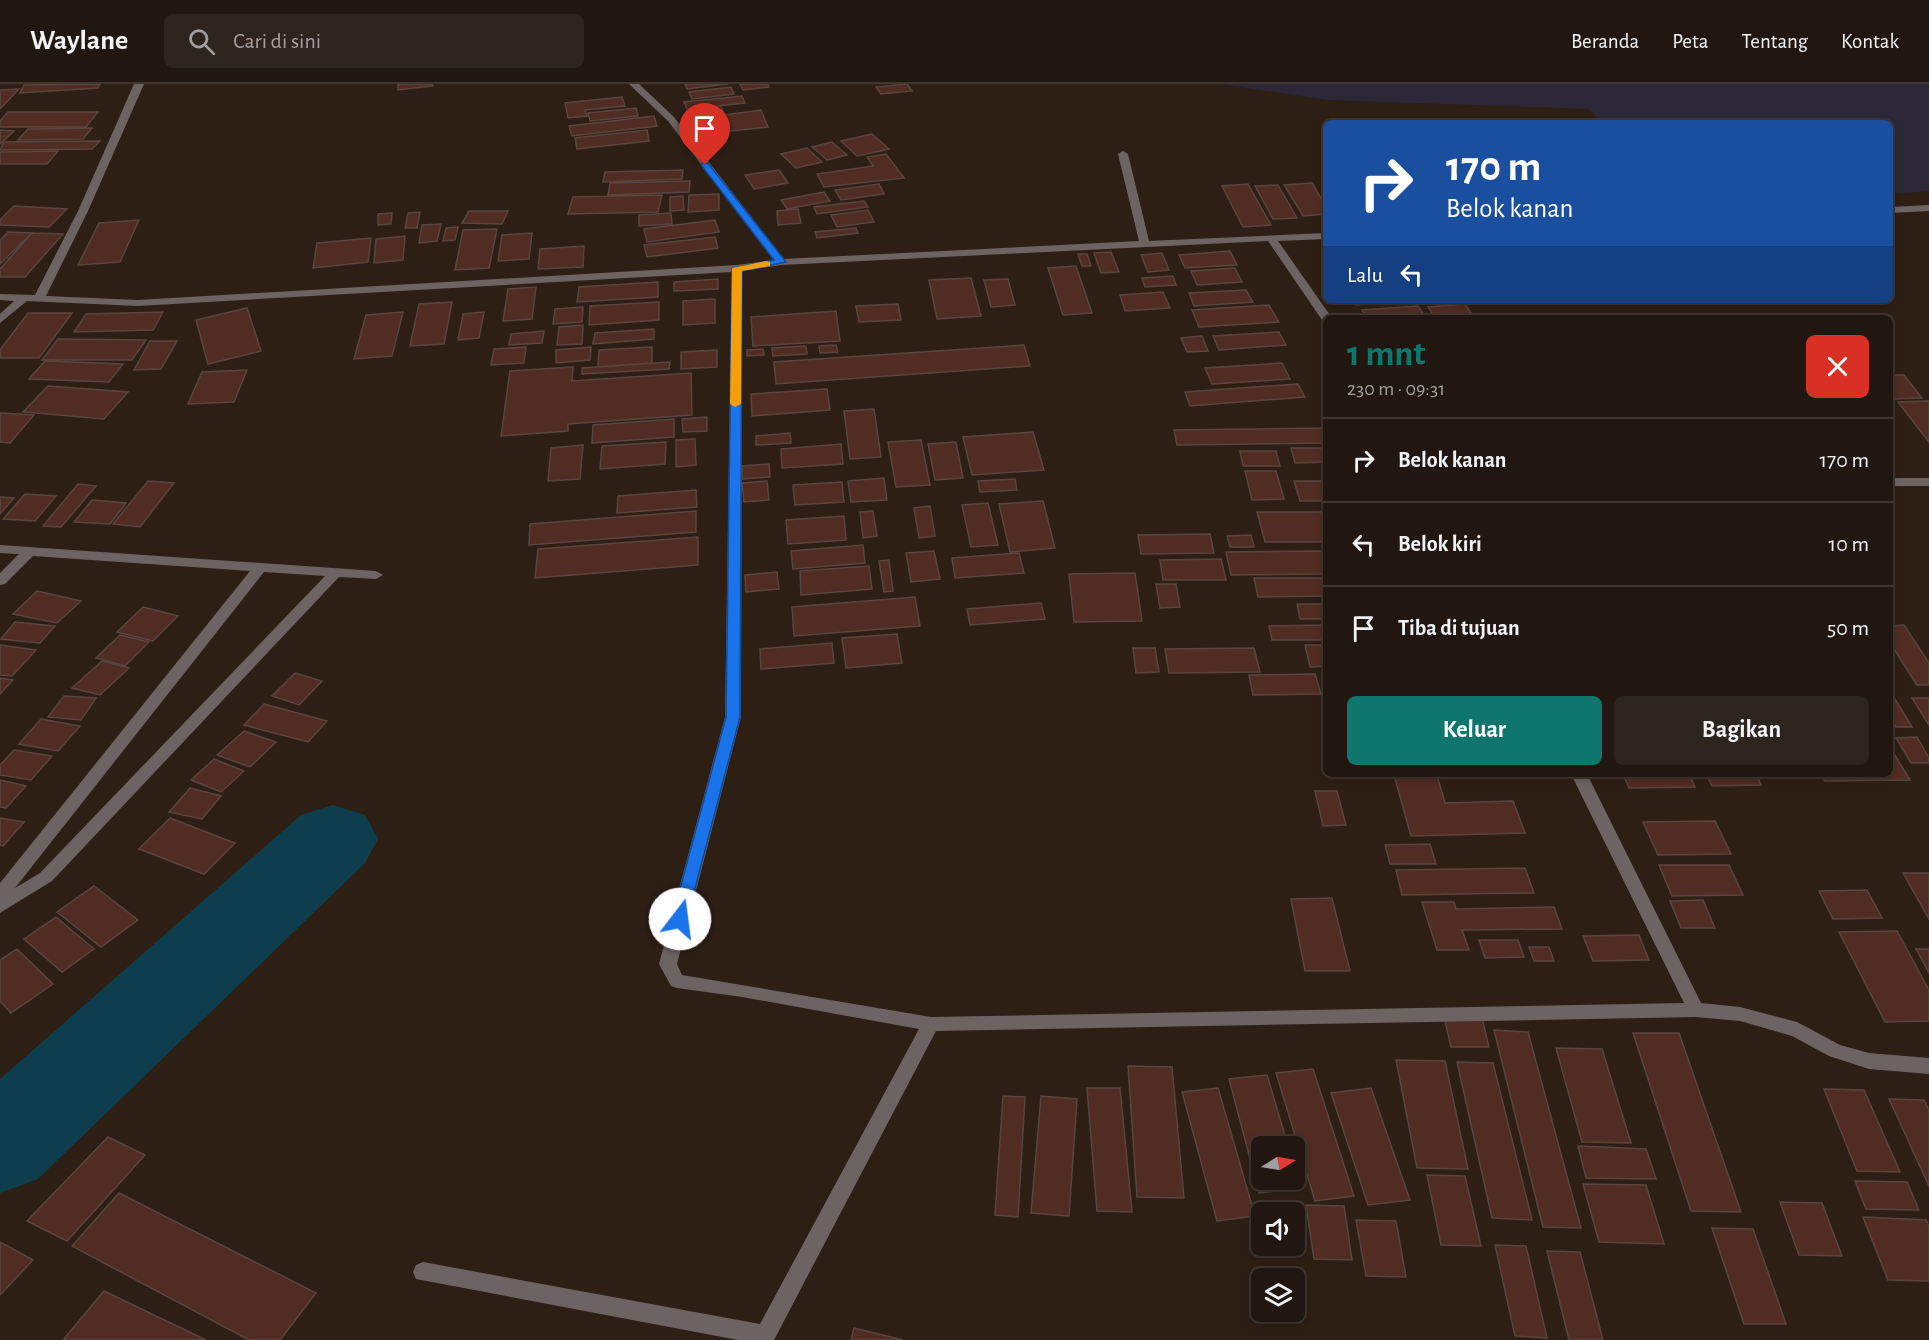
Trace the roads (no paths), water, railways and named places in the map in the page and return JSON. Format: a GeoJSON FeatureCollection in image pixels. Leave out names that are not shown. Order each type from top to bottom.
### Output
{"type":"FeatureCollection","features":[{"type":"Feature","properties":{"kind":"street"},"geometry":{"type":"LineString","coordinates":[[39,299],[83,211],[139,84]]}},
{"type":"Feature","properties":{"kind":"street"},"geometry":{"type":"LineString","coordinates":[[634,84],[671,119],[781,262]]}},
{"type":"Feature","properties":{"kind":"street"},"geometry":{"type":"LineString","coordinates":[[1124,154],[1146,245]]}},
{"type":"Feature","properties":{"kind":"street"},"geometry":{"type":"LineString","coordinates":[[1893,210],[1929,208]]}},
{"type":"Feature","properties":{"kind":"street"},"geometry":{"type":"LineString","coordinates":[[0,297],[138,303],[737,268],[781,262],[1323,236]]}},
{"type":"Feature","properties":{"kind":"street"},"geometry":{"type":"LineString","coordinates":[[1270,238],[1324,315]]}},
{"type":"Feature","properties":{"kind":"street"},"geometry":{"type":"LineString","coordinates":[[737,268],[733,717],[668,964],[677,981],[742,990],[931,1024],[1696,1010],[1740,1014],[1797,1030],[1835,1051],[1869,1061],[1929,1066]]}},
{"type":"Feature","properties":{"kind":"street"},"geometry":{"type":"LineString","coordinates":[[0,320],[24,298]]}},
{"type":"Feature","properties":{"kind":"street"},"geometry":{"type":"LineString","coordinates":[[1893,483],[1929,482]]}},
{"type":"Feature","properties":{"kind":"street"},"geometry":{"type":"LineString","coordinates":[[0,549],[376,576]]}},
{"type":"Feature","properties":{"kind":"street"},"geometry":{"type":"LineString","coordinates":[[0,581],[31,550]]}},
{"type":"Feature","properties":{"kind":"street"},"geometry":{"type":"LineString","coordinates":[[0,895],[261,566]]}},
{"type":"Feature","properties":{"kind":"street"},"geometry":{"type":"LineString","coordinates":[[0,906],[46,877],[336,572]]}},
{"type":"Feature","properties":{"kind":"street"},"geometry":{"type":"LineString","coordinates":[[1581,777],[1696,1010]]}},
{"type":"Feature","properties":{"kind":"street"},"geometry":{"type":"LineString","coordinates":[[423,1272],[764,1338],[806,1255],[931,1024]]}},
{"type":"Feature","properties":{"kind":"waterway"},"geometry":{"type":"LineString","coordinates":[[0,1146],[333,839]]}}]}
